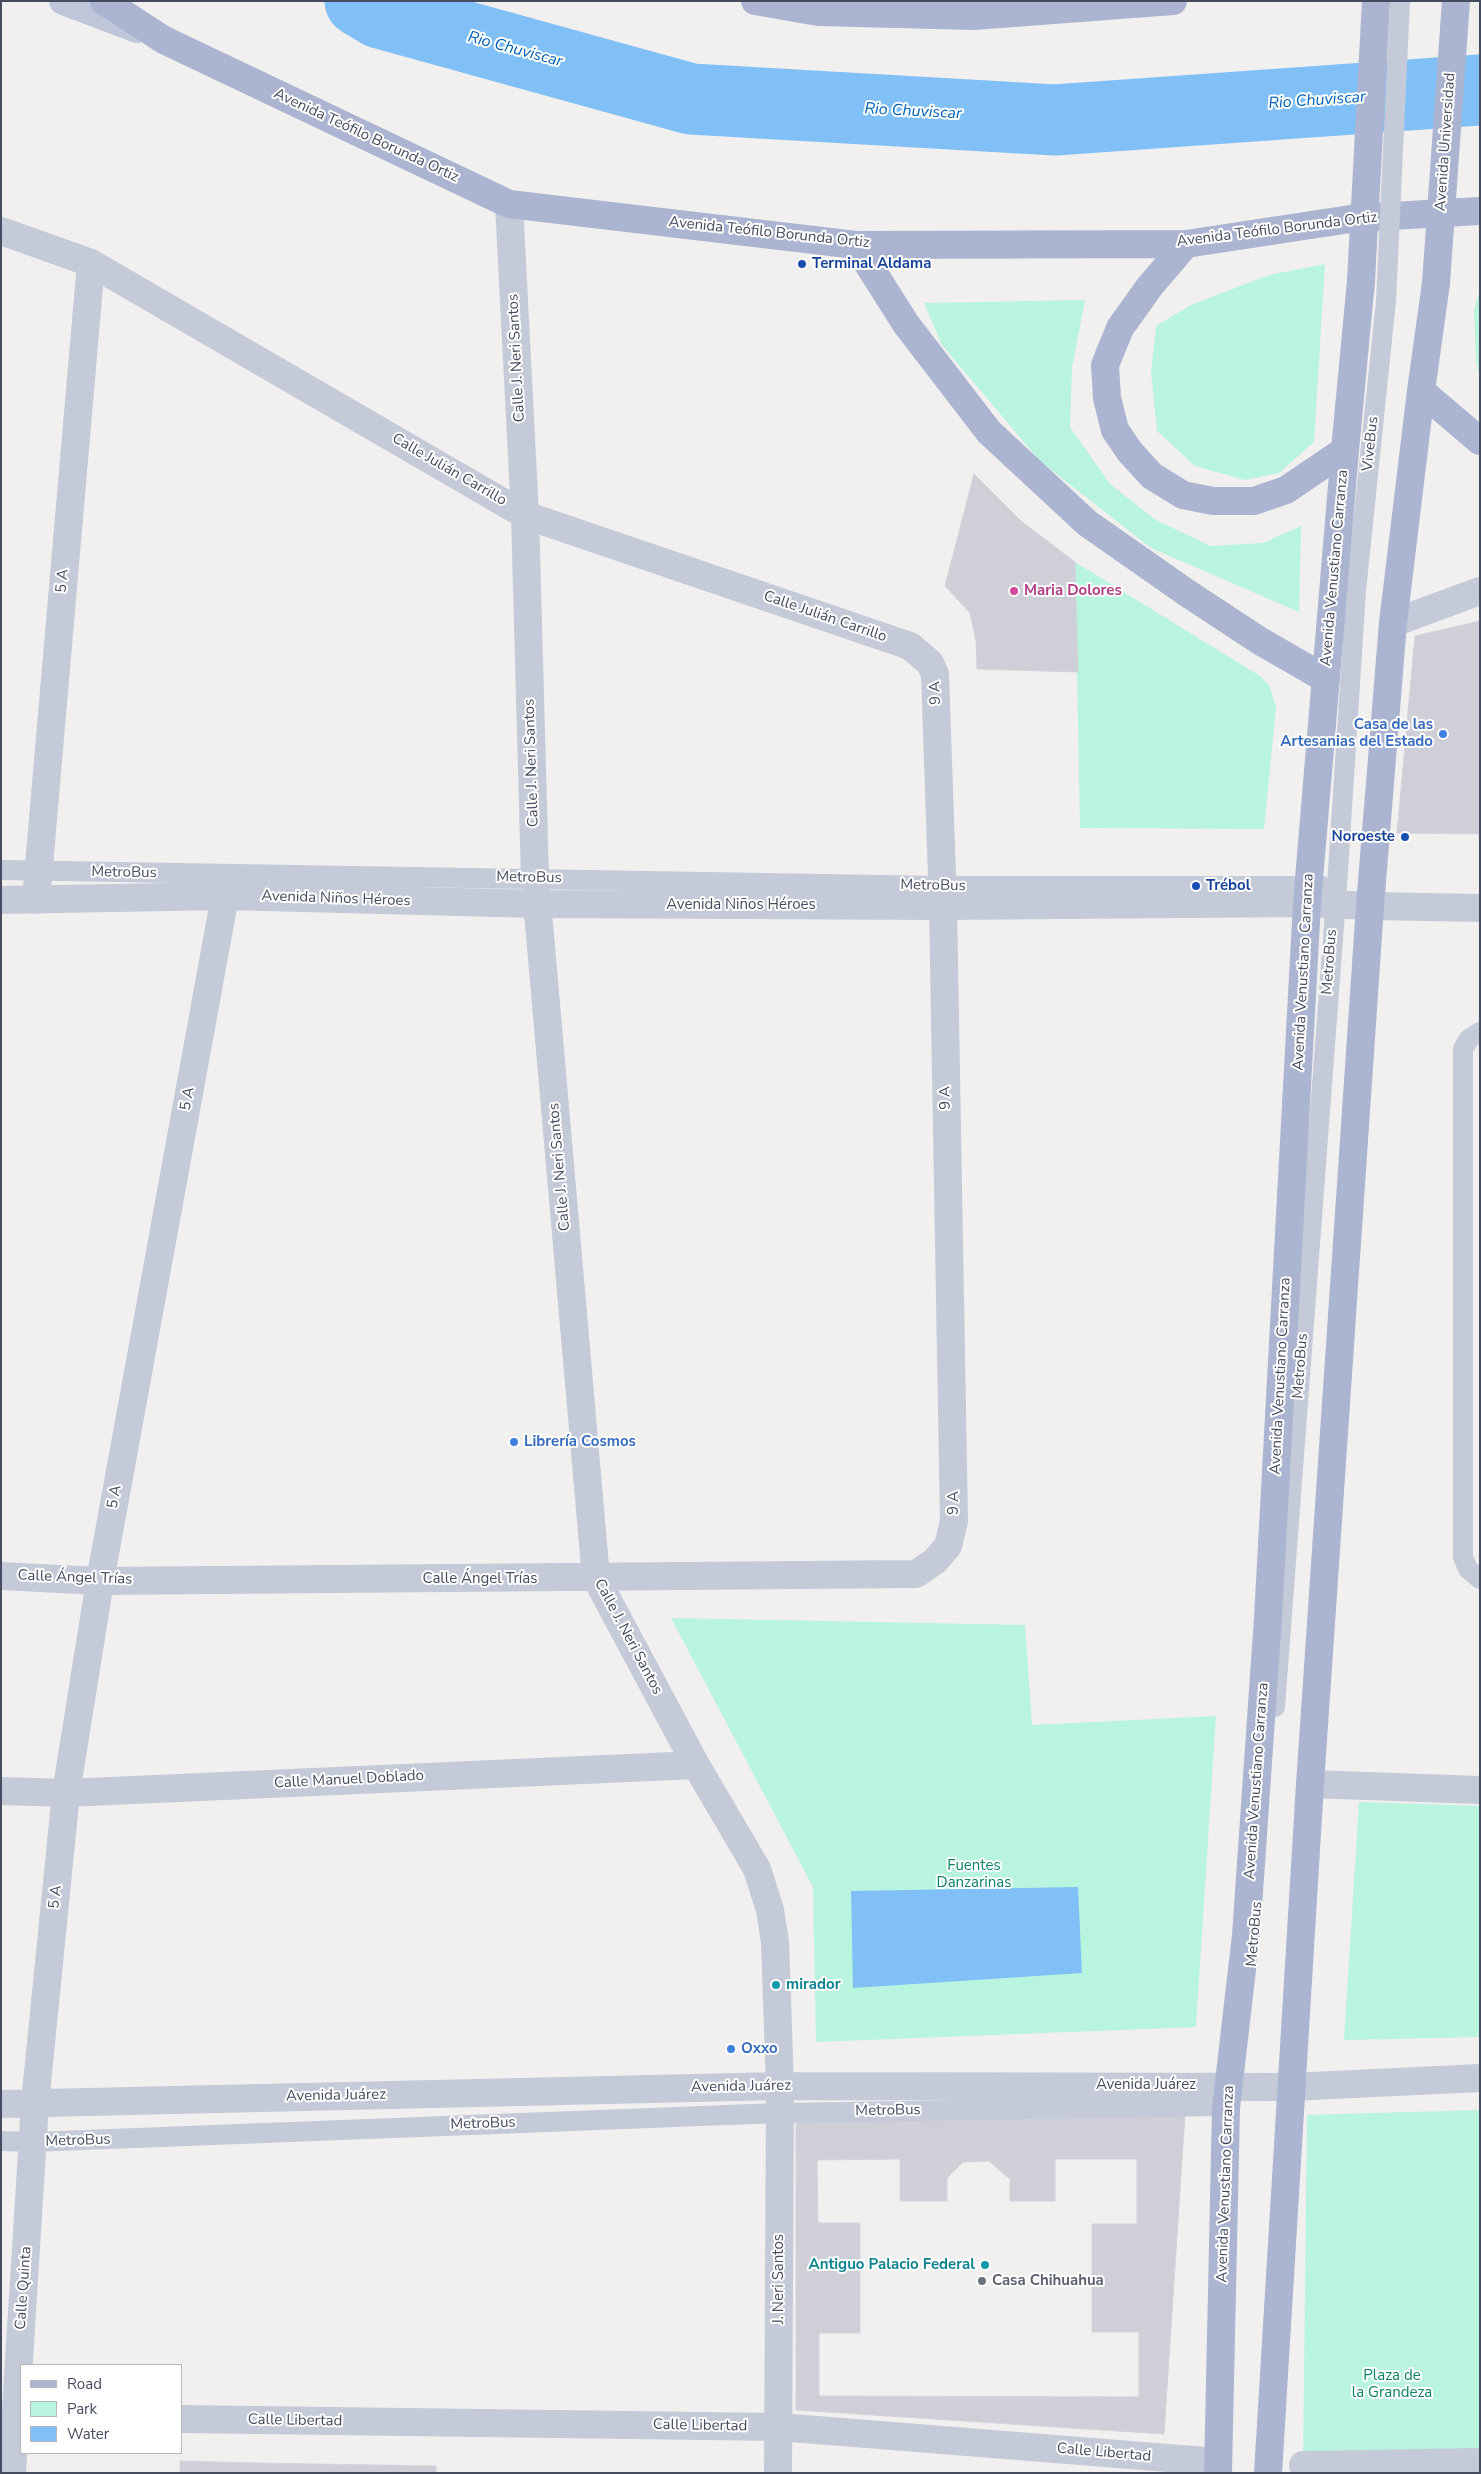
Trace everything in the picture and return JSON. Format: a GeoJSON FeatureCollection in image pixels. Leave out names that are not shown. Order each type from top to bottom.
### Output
{"type":"FeatureCollection","features":[{"type":"Feature","properties":{"kind":"main road","name":"Avenida Teófilo Borunda Ortiz"},"geometry":{"type":"LineString","coordinates":[[104,1],[164,40],[509,204],[856,245],[1186,244],[1357,218],[1480,211]]}},
{"type":"Feature","properties":{"kind":"main road"},"geometry":{"type":"LineString","coordinates":[[755,1],[974,16],[1174,1]]}},
{"type":"Feature","properties":{"kind":"main road","name":"Avenida Venustiano Carranza"},"geometry":{"type":"LineString","coordinates":[[1218,2467],[1228,2085],[1246,1935],[1268,1618],[1308,894],[1344,450],[1361,281],[1376,1]]}},
{"type":"Feature","properties":{"kind":"main road","name":"Avenida Universidad"},"geometry":{"type":"LineString","coordinates":[[1421,391],[1436,283],[1456,1]]}},
{"type":"Feature","properties":{"kind":"main road"},"geometry":{"type":"LineString","coordinates":[[1186,244],[1150,286],[1120,328],[1106,365],[1107,398],[1115,430],[1130,452],[1152,476],[1183,495],[1213,501],[1254,501],[1286,490],[1344,450]]}},
{"type":"Feature","properties":{"kind":"main road"},"geometry":{"type":"LineString","coordinates":[[856,245],[906,324],[989,432],[1087,523],[1260,641],[1326,679]]}},
{"type":"Feature","properties":{"kind":"main road"},"geometry":{"type":"LineString","coordinates":[[1421,391],[1480,441]]}},
{"type":"Feature","properties":{"kind":"main road"},"geometry":{"type":"LineString","coordinates":[[1268,2473],[1310,1784],[1370,906],[1393,623],[1421,391]]}},
{"type":"Feature","properties":{"kind":"street"},"geometry":{"type":"LineString","coordinates":[[63,1],[164,40]]}},
{"type":"Feature","properties":{"kind":"street","name":"Calle J. Neri Santos"},"geometry":{"type":"LineString","coordinates":[[509,204],[525,515],[536,891],[596,1578],[696,1765],[757,1869],[770,1910],[775,1942],[780,2086]]}},
{"type":"Feature","properties":{"kind":"street","name":"Calle Julián Carrillo"},"geometry":{"type":"LineString","coordinates":[[1,231],[91,262],[525,515],[910,646],[921,654]]}},
{"type":"Feature","properties":{"kind":"street","name":"5 A"},"geometry":{"type":"LineString","coordinates":[[36,900],[91,262]]}},
{"type":"Feature","properties":{"kind":"street"},"geometry":{"type":"LineString","coordinates":[[1393,623],[1480,591]]}},
{"type":"Feature","properties":{"kind":"street","name":"9 A"},"geometry":{"type":"LineString","coordinates":[[921,654],[935,674],[942,896],[954,1521],[948,1546]]}},
{"type":"Feature","properties":{"kind":"street","name":"Avenida Niños Héroes"},"geometry":{"type":"LineString","coordinates":[[1,900],[536,891],[942,896],[1336,894],[1370,906],[1480,908]]}},
{"type":"Feature","properties":{"kind":"street","name":"5 A"},"geometry":{"type":"LineString","coordinates":[[35,2103],[66,1793],[100,1581],[225,896]]}},
{"type":"Feature","properties":{"kind":"street","name":"Calle Ángel Trías"},"geometry":{"type":"LineString","coordinates":[[1,1576],[100,1581],[916,1574],[935,1561],[948,1546]]}},
{"type":"Feature","properties":{"kind":"street","name":"Calle Manuel Doblado"},"geometry":{"type":"LineString","coordinates":[[1,1791],[66,1793],[696,1765]]}},
{"type":"Feature","properties":{"kind":"street"},"geometry":{"type":"LineString","coordinates":[[1310,1784],[1480,1790]]}},
{"type":"Feature","properties":{"kind":"street","name":"Avenida Juárez"},"geometry":{"type":"LineString","coordinates":[[1,2104],[780,2086],[1228,2085],[1291,2087],[1480,2078]]}},
{"type":"Feature","properties":{"kind":"street","name":"J. Neri Santos"},"geometry":{"type":"LineString","coordinates":[[778,2473],[780,2086]]}},
{"type":"Feature","properties":{"kind":"street","name":"Calle Quinta"},"geometry":{"type":"LineString","coordinates":[[12,2473],[13,2417],[34,2142],[35,2103]]}},
{"type":"Feature","properties":{"kind":"street","name":"Calle Libertad"},"geometry":{"type":"LineString","coordinates":[[182,2419],[779,2427],[1218,2467]]}},
{"type":"Feature","properties":{"kind":"street"},"geometry":{"type":"LineString","coordinates":[[1303,2465],[1480,2462]]}},
{"type":"Feature","properties":{"kind":"lane","name":"ViveBus"},"geometry":{"type":"LineString","coordinates":[[1336,894],[1356,591],[1386,301],[1400,1]]}},
{"type":"Feature","properties":{"kind":"lane","name":"MetroBus"},"geometry":{"type":"LineString","coordinates":[[1,870],[536,891]]}},
{"type":"Feature","properties":{"kind":"lane","name":"MetroBus"},"geometry":{"type":"LineString","coordinates":[[1,2141],[34,2142],[779,2113],[1218,2106],[1228,2085],[1243,2062],[1245,2042],[1285,1595],[1336,894]]}},
{"type":"Feature","properties":{"kind":"lane"},"geometry":{"type":"LineString","coordinates":[[1480,1032],[1469,1039],[1463,1049],[1463,1557],[1468,1569],[1480,1579]]}},
{"type":"Feature","properties":{"kind":"green space"},"geometry":{"type":"Polygon","coordinates":[[[1325,264],[1314,442],[1279,473],[1245,480],[1195,466],[1157,431],[1151,372],[1156,326],[1191,305],[1269,275],[1325,264]]]}},
{"type":"Feature","properties":{"kind":"green space"},"geometry":{"type":"Polygon","coordinates":[[[1480,290],[1480,378],[1476,361],[1474,310],[1480,290]]]}},
{"type":"Feature","properties":{"kind":"green space"},"geometry":{"type":"Polygon","coordinates":[[[1085,300],[1072,368],[1070,427],[1110,484],[1156,520],[1211,546],[1263,543],[1301,526],[1299,612],[1151,548],[1040,461],[942,345],[924,303],[1085,300]]]}},
{"type":"Feature","properties":{"kind":"green space"},"geometry":{"type":"Polygon","coordinates":[[[1075,562],[1260,676],[1269,685],[1276,707],[1264,829],[1080,828],[1075,562]]]}},
{"type":"Feature","properties":{"kind":"green space","name":"Fuentes Danzarinas"},"geometry":{"type":"Polygon","coordinates":[[[671,1618],[1025,1625],[1032,1725],[1216,1716],[1196,2027],[816,2042],[813,1887],[671,1618]]]}},
{"type":"Feature","properties":{"kind":"green space"},"geometry":{"type":"Polygon","coordinates":[[[1359,1802],[1480,1806],[1480,2037],[1344,2040],[1359,1802]]]}},
{"type":"Feature","properties":{"kind":"green space","name":"Plaza de la Grandeza"},"geometry":{"type":"Polygon","coordinates":[[[1480,2110],[1480,2473],[1303,2465],[1307,2115],[1480,2110]]]}},
{"type":"Feature","properties":{"kind":"water","name":"Fuentes Danzarinas"},"geometry":{"type":"Polygon","coordinates":[[[1078,1887],[1082,1973],[853,1988],[851,1891],[1078,1887]]]}},
{"type":"Feature","properties":{"kind":"building"},"geometry":{"type":"Polygon","coordinates":[[[974,474],[1021,521],[1075,562],[1078,672],[977,669],[976,641],[970,613],[945,586],[974,474]]]}},
{"type":"Feature","properties":{"kind":"building","name":"Casa de las Artesanias del Estado"},"geometry":{"type":"Polygon","coordinates":[[[1480,621],[1480,834],[1397,833],[1415,636],[1480,621]]]}},
{"type":"Feature","properties":{"kind":"building","name":"Antiguo Palacio Federal"},"geometry":{"type":"Polygon","coordinates":[[[1185,2114],[1164,2434],[796,2410],[796,2119],[1185,2114]]]}},
{"type":"Feature","properties":{"kind":"building"},"geometry":{"type":"Polygon","coordinates":[[[900,2159],[900,2201],[947,2201],[947,2178],[963,2162],[989,2161],[1010,2179],[1010,2201],[1055,2201],[1055,2159],[1137,2159],[1137,2224],[1092,2224],[1092,2332],[1139,2332],[1139,2397],[819,2396],[819,2333],[860,2333],[860,2223],[818,2223],[817,2160],[900,2159]]]}},
{"type":"Feature","properties":{"kind":"building"},"geometry":{"type":"Polygon","coordinates":[[[180,2461],[256,2463],[256,2473],[180,2473],[180,2461]]]}},
{"type":"Feature","properties":{"kind":"building"},"geometry":{"type":"Polygon","coordinates":[[[256,2463],[436,2466],[436,2473],[256,2473],[256,2463]]]}},
{"type":"Feature","properties":{"kind":"waterway","name":"Rio Chuviscar"},"geometry":{"type":"LineString","coordinates":[[360,1],[380,13],[691,99],[1055,120],[1480,90]]}},
{"type":"Feature","properties":{"kind":"place","name":"Terminal Aldama"},"geometry":{"type":"Point","coordinates":[802,264]}},
{"type":"Feature","properties":{"kind":"place","name":"Maria Dolores"},"geometry":{"type":"Point","coordinates":[1014,591]}},
{"type":"Feature","properties":{"kind":"place","name":"Casa de las Artesanias del Estado"},"geometry":{"type":"Point","coordinates":[1443,734]}},
{"type":"Feature","properties":{"kind":"place","name":"Noroeste"},"geometry":{"type":"Point","coordinates":[1405,837]}},
{"type":"Feature","properties":{"kind":"place","name":"Trébol"},"geometry":{"type":"Point","coordinates":[1196,886]}},
{"type":"Feature","properties":{"kind":"place","name":"Librería Cosmos"},"geometry":{"type":"Point","coordinates":[514,1442]}},
{"type":"Feature","properties":{"kind":"place","name":"mirador"},"geometry":{"type":"Point","coordinates":[776,1985]}},
{"type":"Feature","properties":{"kind":"place","name":"Oxxo"},"geometry":{"type":"Point","coordinates":[731,2049]}},
{"type":"Feature","properties":{"kind":"place","name":"Antiguo Palacio Federal"},"geometry":{"type":"Point","coordinates":[985,2265]}},
{"type":"Feature","properties":{"kind":"place","name":"Casa Chihuahua"},"geometry":{"type":"Point","coordinates":[982,2281]}}]}
